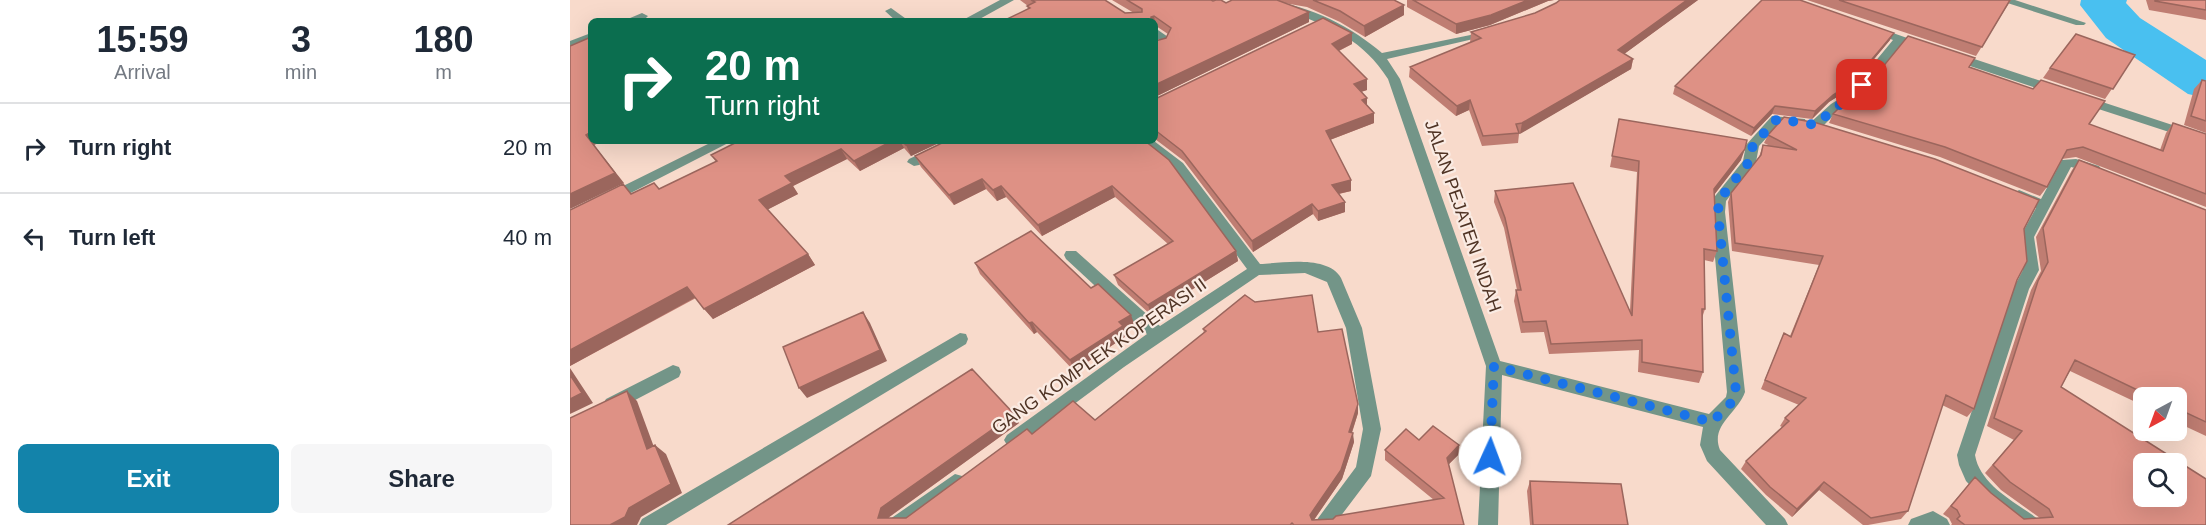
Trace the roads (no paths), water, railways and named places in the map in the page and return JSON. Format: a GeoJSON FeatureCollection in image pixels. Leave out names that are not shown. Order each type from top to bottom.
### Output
{"type":"FeatureCollection","features":[{"type":"Feature","properties":{"kind":"street"},"geometry":{"type":"LineString","coordinates":[[973,18],[1008,0]]}},
{"type":"Feature","properties":{"kind":"street","name":"JALAN PEJATEN INDAH"},"geometry":{"type":"LineString","coordinates":[[1260,0],[1355,38],[1379,57],[1394,79],[1494,366],[1488,525]]}},
{"type":"Feature","properties":{"kind":"street"},"geometry":{"type":"LineString","coordinates":[[2003,0],[2080,23]]}},
{"type":"Feature","properties":{"kind":"street"},"geometry":{"type":"LineString","coordinates":[[891,11],[899,18]]}},
{"type":"Feature","properties":{"kind":"street"},"geometry":{"type":"LineString","coordinates":[[637,18],[642,16]]}},
{"type":"Feature","properties":{"kind":"street"},"geometry":{"type":"LineString","coordinates":[[1856,23],[2206,140]]}},
{"type":"Feature","properties":{"kind":"street"},"geometry":{"type":"LineString","coordinates":[[1379,57],[1500,29]]}},
{"type":"Feature","properties":{"kind":"street"},"geometry":{"type":"LineString","coordinates":[[1158,33],[1165,39],[1163,44],[1158,46]]}},
{"type":"Feature","properties":{"kind":"street"},"geometry":{"type":"LineString","coordinates":[[570,45],[588,37]]}},
{"type":"Feature","properties":{"kind":"street"},"geometry":{"type":"LineString","coordinates":[[1778,525],[1713,455],[1709,445],[1712,422],[1733,401],[1736,392],[1718,212],[1719,200],[1749,162],[1753,145],[1777,119],[1822,127],[1835,107],[1854,95],[1900,38]]}},
{"type":"Feature","properties":{"kind":"street"},"geometry":{"type":"LineString","coordinates":[[601,202],[718,144]]}},
{"type":"Feature","properties":{"kind":"street"},"geometry":{"type":"LineString","coordinates":[[914,162],[953,144]]}},
{"type":"Feature","properties":{"kind":"street"},"geometry":{"type":"LineString","coordinates":[[1150,144],[1178,166],[1256,270],[1305,267],[1322,271],[1333,278],[1354,327],[1372,429],[1365,470],[1323,525]]}},
{"type":"Feature","properties":{"kind":"street"},"geometry":{"type":"LineString","coordinates":[[2031,525],[1975,480],[1966,464],[1966,455],[2021,289],[2031,270],[2027,237],[2067,163],[2076,163],[2106,173]]}},
{"type":"Feature","properties":{"kind":"street"},"geometry":{"type":"LineString","coordinates":[[2010,192],[2043,205]]}},
{"type":"Feature","properties":{"kind":"street"},"geometry":{"type":"LineString","coordinates":[[1071,255],[1159,335]]}},
{"type":"Feature","properties":{"kind":"street","name":"GANG KOMPLEK KOPERASI II"},"geometry":{"type":"LineString","coordinates":[[1003,447],[1159,335],[1256,270]]}},
{"type":"Feature","properties":{"kind":"street"},"geometry":{"type":"LineString","coordinates":[[649,525],[960,339]]}},
{"type":"Feature","properties":{"kind":"street"},"geometry":{"type":"LineString","coordinates":[[1494,366],[1712,422]]}},
{"type":"Feature","properties":{"kind":"street"},"geometry":{"type":"LineString","coordinates":[[601,410],[673,372]]}},
{"type":"Feature","properties":{"kind":"street"},"geometry":{"type":"LineString","coordinates":[[897,525],[964,476]]}},
{"type":"Feature","properties":{"kind":"street"},"geometry":{"type":"LineString","coordinates":[[1918,525],[1933,520],[1940,525]]}},
{"type":"Feature","properties":{"kind":"waterway"},"geometry":{"type":"LineString","coordinates":[[2104,0],[2103,5],[2123,28],[2206,83]]}}]}
